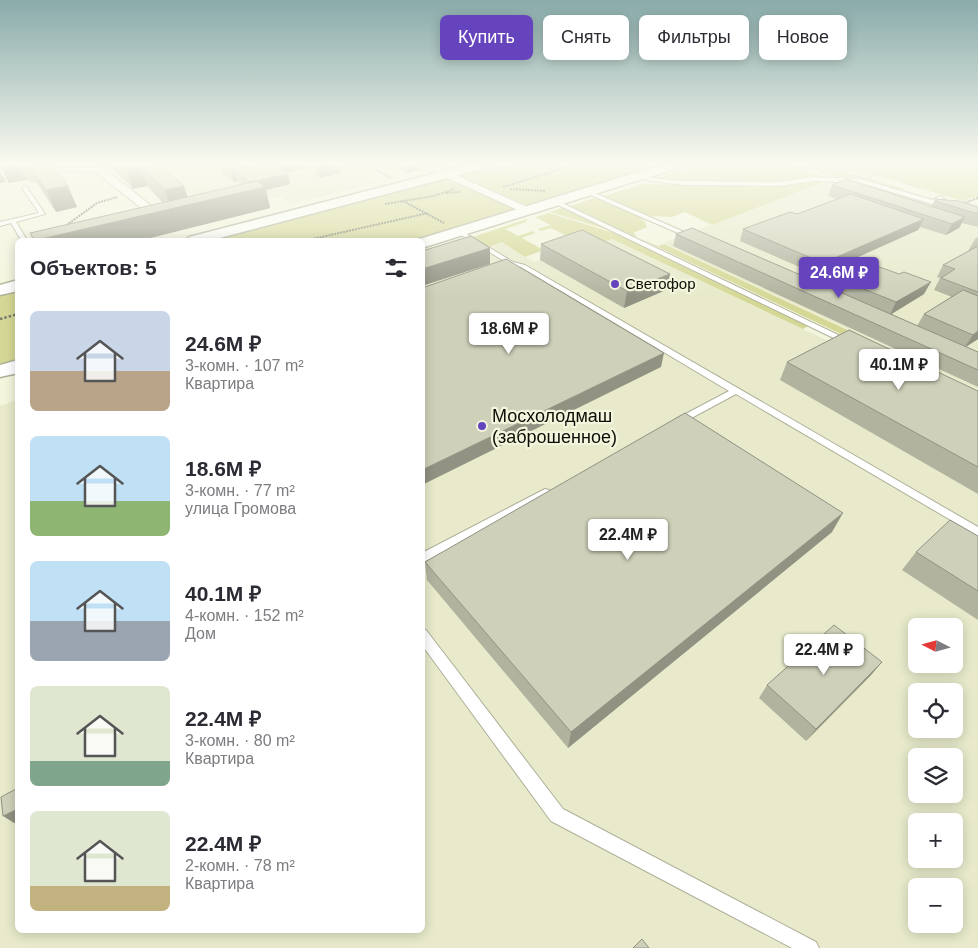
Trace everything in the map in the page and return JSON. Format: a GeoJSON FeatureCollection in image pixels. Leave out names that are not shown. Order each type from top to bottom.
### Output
{"type":"FeatureCollection","features":[{"type":"Feature","properties":{"kind":"street"},"geometry":{"type":"LineString","coordinates":[[143,222],[160,218],[149,209]]}},
{"type":"Feature","properties":{"kind":"street"},"geometry":{"type":"LineString","coordinates":[[201,238],[301,209]]}},
{"type":"Feature","properties":{"kind":"street"},"geometry":{"type":"LineString","coordinates":[[524,209],[528,211]]}},
{"type":"Feature","properties":{"kind":"street"},"geometry":{"type":"LineString","coordinates":[[425,242],[531,209]]}},
{"type":"Feature","properties":{"kind":"street"},"geometry":{"type":"LineString","coordinates":[[0,290],[15,286]]}},
{"type":"Feature","properties":{"kind":"street"},"geometry":{"type":"LineString","coordinates":[[0,371],[15,367]]}},
{"type":"Feature","properties":{"kind":"lane"},"geometry":{"type":"LineString","coordinates":[[0,224],[42,214],[39,209]]}},
{"type":"Feature","properties":{"kind":"lane"},"geometry":{"type":"LineString","coordinates":[[580,209],[852,344]]}},
{"type":"Feature","properties":{"kind":"lane"},"geometry":{"type":"LineString","coordinates":[[628,209],[680,232]]}},
{"type":"Feature","properties":{"kind":"lane"},"geometry":{"type":"LineString","coordinates":[[13,221],[23,238]]}},
{"type":"Feature","properties":{"kind":"lane"},"geometry":{"type":"LineString","coordinates":[[460,232],[507,264],[523,266],[978,532]]}},
{"type":"Feature","properties":{"kind":"lane"},"geometry":{"type":"LineString","coordinates":[[667,427],[737,390]]}},
{"type":"Feature","properties":{"kind":"lane"},"geometry":{"type":"LineString","coordinates":[[425,557],[553,489]]}},
{"type":"Feature","properties":{"kind":"lane"},"geometry":{"type":"LineString","coordinates":[[425,638],[557,815],[810,948]]}},
{"type":"Feature","properties":{"kind":"path"},"geometry":{"type":"LineString","coordinates":[[60,230],[88,209]]}},
{"type":"Feature","properties":{"kind":"path"},"geometry":{"type":"LineString","coordinates":[[423,209],[460,232]]}},
{"type":"Feature","properties":{"kind":"path"},"geometry":{"type":"LineString","coordinates":[[317,238],[428,213]]}},
{"type":"Feature","properties":{"kind":"path"},"geometry":{"type":"LineString","coordinates":[[0,320],[15,315]]}},
{"type":"Feature","properties":{"kind":"shaded area"},"geometry":{"type":"Polygon","coordinates":[[[753,209],[932,209],[978,220],[978,390],[663,243],[753,209]]]}},
{"type":"Feature","properties":{"kind":"shaded area"},"geometry":{"type":"Polygon","coordinates":[[[612,239],[841,347],[978,416],[978,948],[0,948],[0,406],[15,401],[15,933],[425,933],[425,267],[502,242],[534,262],[580,246],[586,248],[612,239]]]}},
{"type":"Feature","properties":{"kind":"green space"},"geometry":{"type":"Polygon","coordinates":[[[324,209],[516,210],[425,238],[216,238],[324,209]]]}},
{"type":"Feature","properties":{"kind":"green space"},"geometry":{"type":"Polygon","coordinates":[[[558,209],[569,209],[612,231],[550,212],[558,209]]]}},
{"type":"Feature","properties":{"kind":"green space"},"geometry":{"type":"Polygon","coordinates":[[[578,209],[620,209],[641,218],[647,227],[633,233],[637,236],[635,237],[578,209]]]}},
{"type":"Feature","properties":{"kind":"green space"},"geometry":{"type":"Polygon","coordinates":[[[634,209],[753,209],[712,225],[685,212],[672,217],[650,216],[634,209]]]}},
{"type":"Feature","properties":{"kind":"green space"},"geometry":{"type":"Polygon","coordinates":[[[549,213],[624,236],[808,326],[803,329],[612,239],[597,244],[577,241],[551,228],[541,231],[538,229],[551,225],[535,217],[549,213]]]}},
{"type":"Feature","properties":{"kind":"green space"},"geometry":{"type":"Polygon","coordinates":[[[527,219],[526,222],[505,229],[518,236],[533,231],[535,233],[522,238],[540,248],[541,251],[525,257],[502,242],[488,247],[473,237],[527,219]]]}},
{"type":"Feature","properties":{"kind":"green space"},"geometry":{"type":"Polygon","coordinates":[[[639,238],[658,246],[664,244],[978,391],[978,399],[639,238]]]}},
{"type":"Feature","properties":{"kind":"green space"},"geometry":{"type":"Polygon","coordinates":[[[15,289],[15,361],[0,366],[0,293],[15,289]]]}},
{"type":"Feature","properties":{"kind":"building"},"geometry":{"type":"Polygon","coordinates":[[[134,209],[169,209],[46,238],[33,238],[30,233],[134,209]]]}},
{"type":"Feature","properties":{"kind":"building"},"geometry":{"type":"Polygon","coordinates":[[[810,209],[896,209],[924,219],[823,263],[743,229],[790,212],[797,214],[810,209]]]}},
{"type":"Feature","properties":{"kind":"building"},"geometry":{"type":"Polygon","coordinates":[[[907,209],[941,209],[965,217],[952,224],[907,209]]]}},
{"type":"Feature","properties":{"kind":"building"},"geometry":{"type":"Polygon","coordinates":[[[962,209],[978,209],[978,214],[962,209]]]}},
{"type":"Feature","properties":{"kind":"building"},"geometry":{"type":"Polygon","coordinates":[[[692,228],[978,352],[978,370],[676,234],[692,228]]]}},
{"type":"Feature","properties":{"kind":"building"},"geometry":{"type":"Polygon","coordinates":[[[582,230],[670,274],[627,291],[541,244],[582,230]]]}},
{"type":"Feature","properties":{"kind":"building"},"geometry":{"type":"Polygon","coordinates":[[[471,236],[490,248],[425,268],[425,250],[471,236]]]}},
{"type":"Feature","properties":{"kind":"building"},"geometry":{"type":"Polygon","coordinates":[[[978,246],[978,292],[941,278],[955,269],[943,265],[978,246]]]}},
{"type":"Feature","properties":{"kind":"building","name":"Мосхолодмаш (заброшенное)"},"geometry":{"type":"Polygon","coordinates":[[[506,259],[664,353],[425,469],[425,287],[506,259]]]}},
{"type":"Feature","properties":{"kind":"building"},"geometry":{"type":"Polygon","coordinates":[[[874,265],[899,274],[904,272],[931,282],[896,302],[844,281],[874,265]]]}},
{"type":"Feature","properties":{"kind":"building"},"geometry":{"type":"Polygon","coordinates":[[[963,290],[978,296],[978,331],[973,335],[924,314],[963,290]]]}},
{"type":"Feature","properties":{"kind":"building"},"geometry":{"type":"Polygon","coordinates":[[[849,330],[978,391],[978,467],[787,362],[849,330]]]}},
{"type":"Feature","properties":{"kind":"building"},"geometry":{"type":"Polygon","coordinates":[[[685,413],[843,513],[571,732],[425,562],[685,413]]]}},
{"type":"Feature","properties":{"kind":"building"},"geometry":{"type":"Polygon","coordinates":[[[950,520],[978,536],[978,591],[916,552],[950,520]]]}},
{"type":"Feature","properties":{"kind":"building"},"geometry":{"type":"Polygon","coordinates":[[[834,625],[882,662],[816,729],[767,685],[834,625]]]}},
{"type":"Feature","properties":{"kind":"building"},"geometry":{"type":"Polygon","coordinates":[[[15,790],[15,810],[3,816],[1,797],[15,790]]]}},
{"type":"Feature","properties":{"kind":"building"},"geometry":{"type":"Polygon","coordinates":[[[642,939],[649,948],[633,948],[642,939]]]}},
{"type":"Feature","properties":{"kind":"place","name":"Светофор"},"geometry":{"type":"Point","coordinates":[615,284]}},
{"type":"Feature","properties":{"kind":"place","name":"Мосхолодмаш (заброшенное)"},"geometry":{"type":"Point","coordinates":[482,426]}}]}
